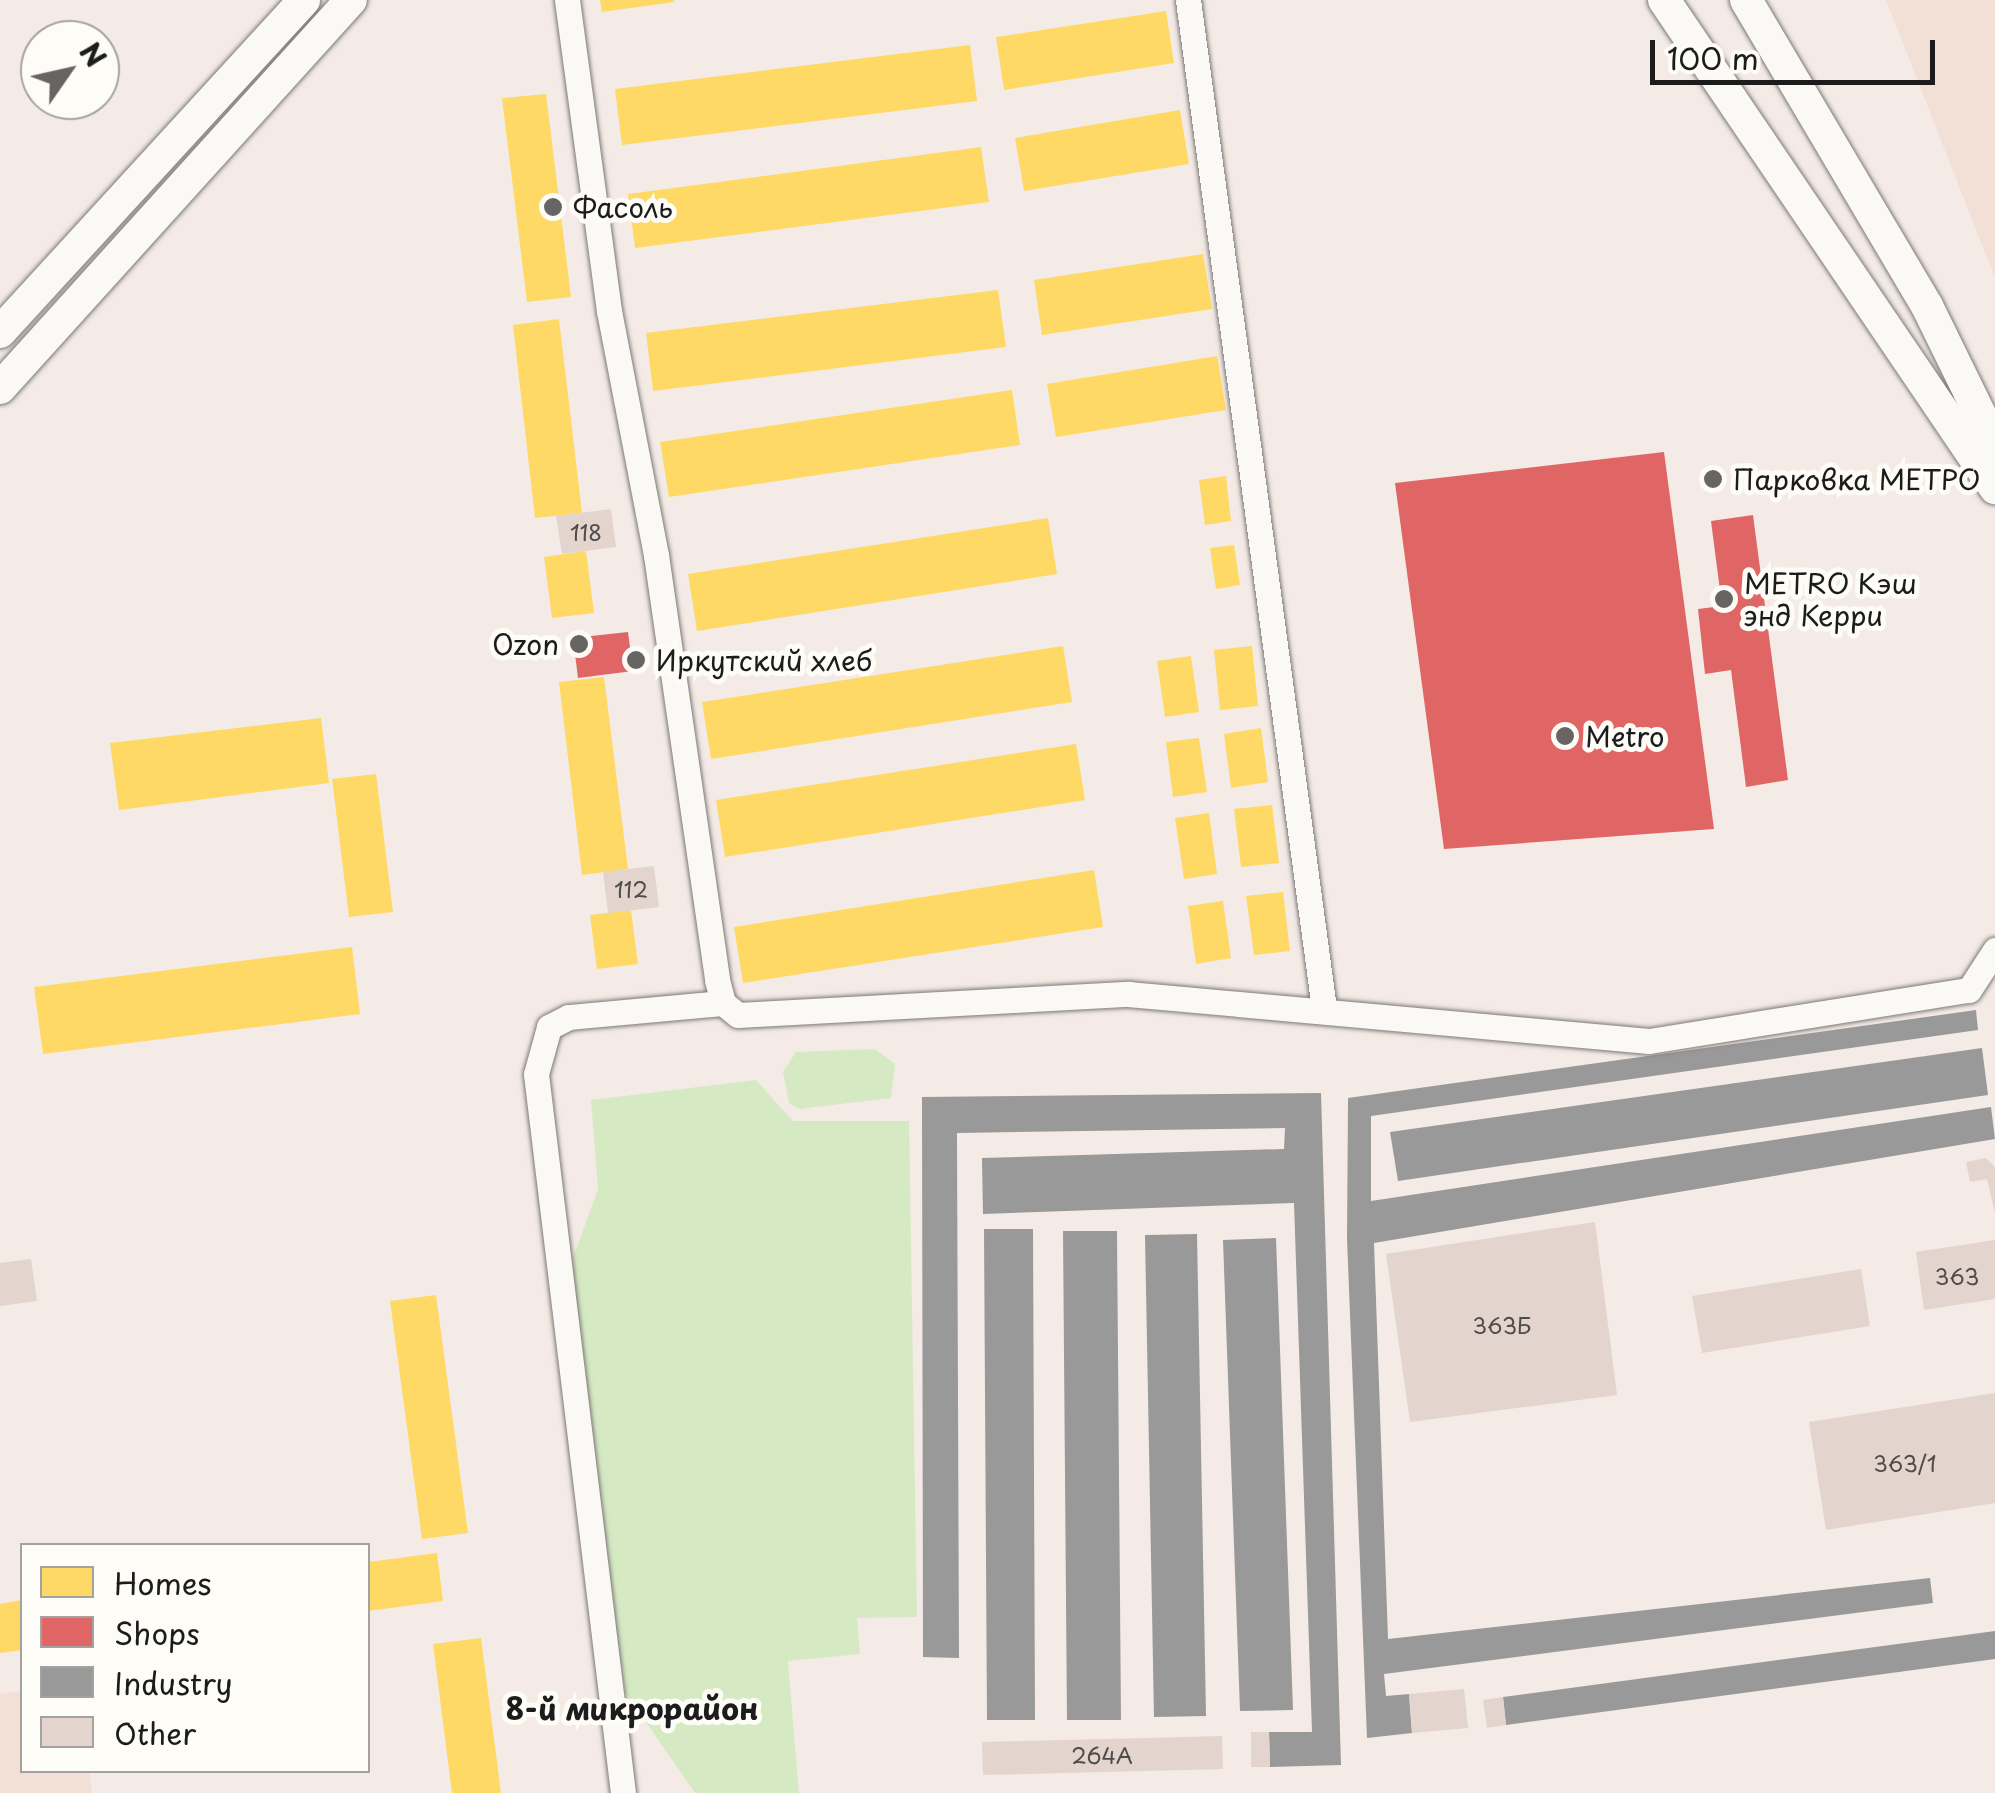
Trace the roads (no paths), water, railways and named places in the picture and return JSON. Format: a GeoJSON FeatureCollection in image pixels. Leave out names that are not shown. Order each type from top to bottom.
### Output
{"type":"FeatureCollection","features":[{"type":"Feature","properties":{"kind":"main road"},"geometry":{"type":"LineString","coordinates":[[0,332],[304,0]]}},
{"type":"Feature","properties":{"kind":"main road"},"geometry":{"type":"LineString","coordinates":[[0,388],[351,0]]}},
{"type":"Feature","properties":{"kind":"main road"},"geometry":{"type":"LineString","coordinates":[[1664,0],[1995,488]]}},
{"type":"Feature","properties":{"kind":"main road"},"geometry":{"type":"LineString","coordinates":[[1746,0],[1926,306],[1995,445]]}},
{"type":"Feature","properties":{"kind":"street"},"geometry":{"type":"LineString","coordinates":[[567,0],[610,311],[656,555],[723,1004]]}},
{"type":"Feature","properties":{"kind":"street"},"geometry":{"type":"LineString","coordinates":[[1188,0],[1324,1008]]}},
{"type":"Feature","properties":{"kind":"street"},"geometry":{"type":"LineString","coordinates":[[623,1793],[547,1196],[538,1060],[549,1028],[569,1018],[723,1004],[738,1015],[800,1014],[1128,994],[1324,1008],[1410,1022],[1649,1041],[1968,990],[1995,950]]}},
{"type":"Feature","properties":{"kind":"place","name":"Фасоль"},"geometry":{"type":"Point","coordinates":[553,207]}},
{"type":"Feature","properties":{"kind":"place","name":"Парковка МЕТРО"},"geometry":{"type":"Point","coordinates":[1713,479]}},
{"type":"Feature","properties":{"kind":"place","name":"METRO Кэш энд Керри"},"geometry":{"type":"Point","coordinates":[1724,599]}},
{"type":"Feature","properties":{"kind":"place","name":"Ozon"},"geometry":{"type":"Point","coordinates":[579,644]}},
{"type":"Feature","properties":{"kind":"place","name":"Иркутский хлеб"},"geometry":{"type":"Point","coordinates":[636,660]}},
{"type":"Feature","properties":{"kind":"place","name":"Metro"},"geometry":{"type":"Point","coordinates":[1565,736]}},
{"type":"Feature","properties":{"kind":"district","name":"8-й микрорайон"},"geometry":{"type":"Point","coordinates":[632,1708]}}]}
